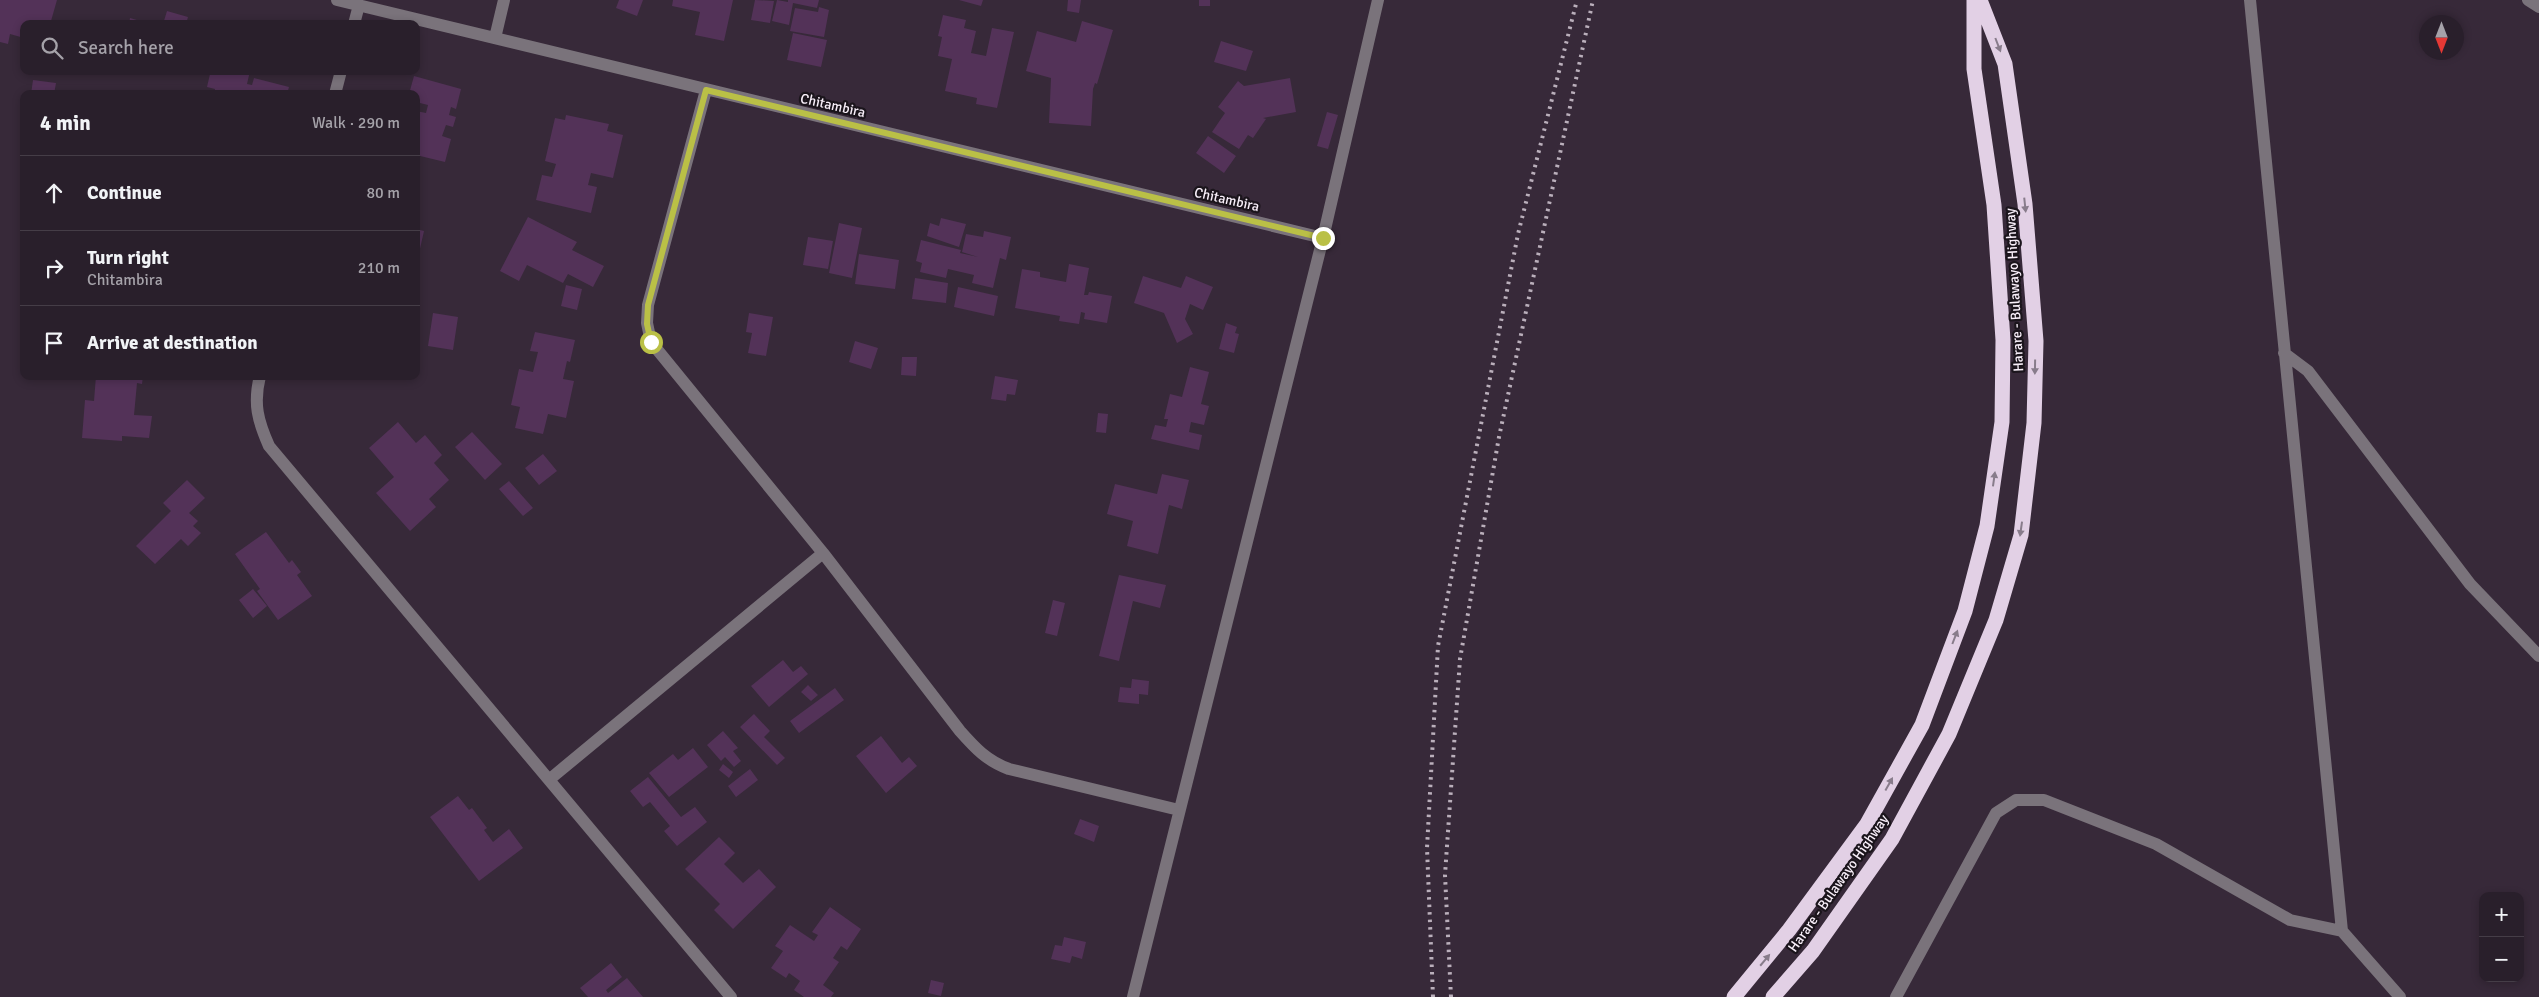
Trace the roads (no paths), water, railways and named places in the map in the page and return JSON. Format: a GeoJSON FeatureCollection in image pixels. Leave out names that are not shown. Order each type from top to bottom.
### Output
{"type":"FeatureCollection","features":[{"type":"Feature","properties":{"kind":"highway","name":"Harare - Bulawayo Highway"},"geometry":{"type":"LineString","coordinates":[[1734,997],[1790,930],[1867,824],[1922,725],[1965,611],[1987,526],[2002,422],[2003,340],[1994,206],[1974,69],[1974,0]]}},
{"type":"Feature","properties":{"kind":"highway","name":"Harare - Bulawayo Highway"},"geometry":{"type":"LineString","coordinates":[[1773,997],[1813,951],[1892,839],[1945,743],[1996,620],[2021,535],[2034,424],[2036,341],[2025,204],[2005,64],[1980,0]]}},
{"type":"Feature","properties":{"kind":"street","name":"Chitambira"},"geometry":{"type":"LineString","coordinates":[[337,0],[1323,238]]}},
{"type":"Feature","properties":{"kind":"street"},"geometry":{"type":"LineString","coordinates":[[495,38],[504,0]]}},
{"type":"Feature","properties":{"kind":"street"},"geometry":{"type":"LineString","coordinates":[[1133,997],[1323,238],[1378,0]]}},
{"type":"Feature","properties":{"kind":"street"},"geometry":{"type":"LineString","coordinates":[[2250,0],[2342,931],[2400,997]]}},
{"type":"Feature","properties":{"kind":"street"},"geometry":{"type":"LineString","coordinates":[[2528,0],[2539,7]]}},
{"type":"Feature","properties":{"kind":"street"},"geometry":{"type":"LineString","coordinates":[[355,20],[359,5]]}},
{"type":"Feature","properties":{"kind":"street"},"geometry":{"type":"LineString","coordinates":[[336,90],[340,75]]}},
{"type":"Feature","properties":{"kind":"street"},"geometry":{"type":"LineString","coordinates":[[706,90],[648,305],[647,324],[651,342],[823,553],[960,731],[981,754],[994,764],[1009,769],[1180,810]]}},
{"type":"Feature","properties":{"kind":"street"},"geometry":{"type":"LineString","coordinates":[[2284,353],[2308,371],[2470,584],[2539,656]]}},
{"type":"Feature","properties":{"kind":"street"},"geometry":{"type":"LineString","coordinates":[[259,380],[257,388],[257,418],[268,446],[550,779],[731,997]]}},
{"type":"Feature","properties":{"kind":"street"},"geometry":{"type":"LineString","coordinates":[[550,779],[823,553]]}},
{"type":"Feature","properties":{"kind":"street"},"geometry":{"type":"LineString","coordinates":[[1896,997],[1996,813],[2016,800],[2044,800],[2156,844],[2290,920],[2342,931]]}},
{"type":"Feature","properties":{"kind":"railway"},"geometry":{"type":"LineString","coordinates":[[1433,997],[1427,848],[1438,646],[1518,234],[1577,0]]}},
{"type":"Feature","properties":{"kind":"railway"},"geometry":{"type":"LineString","coordinates":[[1451,997],[1445,875],[1460,659],[1499,437],[1593,0]]}}]}
